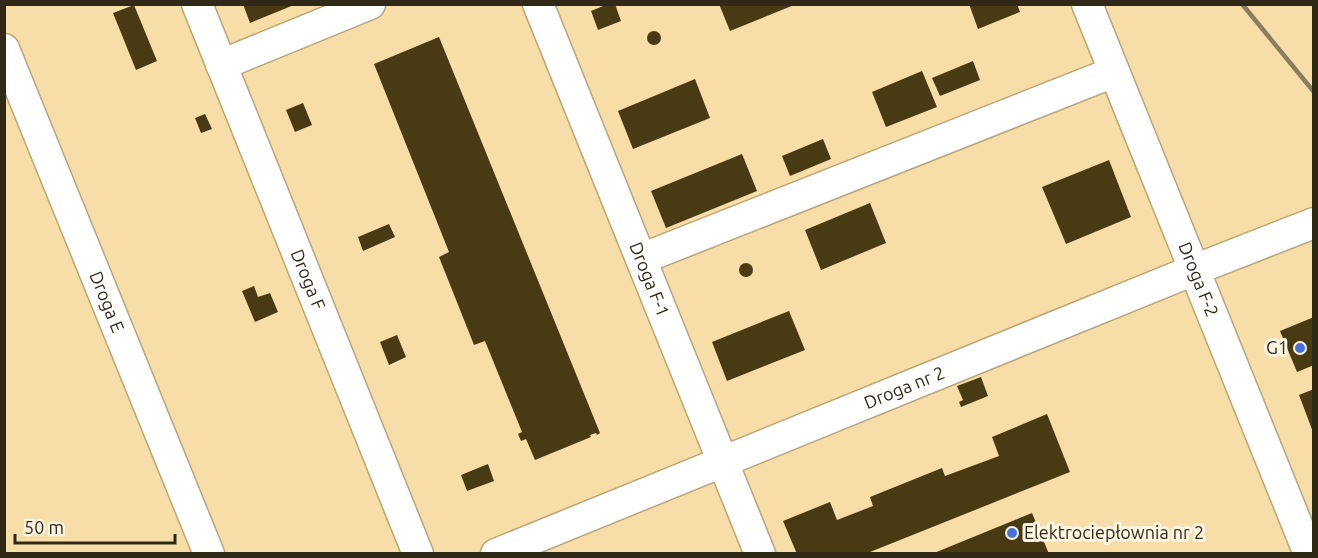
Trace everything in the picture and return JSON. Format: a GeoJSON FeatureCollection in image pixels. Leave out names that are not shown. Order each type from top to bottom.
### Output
{"type":"FeatureCollection","features":[{"type":"Feature","properties":{"kind":"lane","name":"Droga F"},"geometry":{"type":"LineString","coordinates":[[197,4],[418,554]]}},
{"type":"Feature","properties":{"kind":"lane"},"geometry":{"type":"LineString","coordinates":[[221,65],[369,4]]}},
{"type":"Feature","properties":{"kind":"lane","name":"Droga F-1"},"geometry":{"type":"LineString","coordinates":[[538,4],[760,554]]}},
{"type":"Feature","properties":{"kind":"lane","name":"Droga F-2"},"geometry":{"type":"LineString","coordinates":[[1087,4],[1309,554]]}},
{"type":"Feature","properties":{"kind":"lane","name":"Droga E"},"geometry":{"type":"LineString","coordinates":[[4,50],[209,554]]}},
{"type":"Feature","properties":{"kind":"lane"},"geometry":{"type":"LineString","coordinates":[[641,259],[1114,72]]}},
{"type":"Feature","properties":{"kind":"lane","name":"Droga nr 2"},"geometry":{"type":"LineString","coordinates":[[496,554],[1194,270],[1314,224]]}},
{"type":"Feature","properties":{"kind":"shaded area"},"geometry":{"type":"Polygon","coordinates":[[[4,5],[1313,5],[1313,553],[5,553],[4,5]]]}},
{"type":"Feature","properties":{"kind":"building"},"geometry":{"type":"Polygon","coordinates":[[[243,4],[294,4],[294,5],[250,23],[243,4]]]}},
{"type":"Feature","properties":{"kind":"building"},"geometry":{"type":"Polygon","coordinates":[[[608,4],[615,4],[621,21],[598,30],[591,11],[608,4]]]}},
{"type":"Feature","properties":{"kind":"building"},"geometry":{"type":"Polygon","coordinates":[[[719,4],[794,4],[794,5],[730,31],[719,4]]]}},
{"type":"Feature","properties":{"kind":"building"},"geometry":{"type":"Polygon","coordinates":[[[969,4],[1017,4],[1020,12],[978,29],[969,4]]]}},
{"type":"Feature","properties":{"kind":"building"},"geometry":{"type":"Polygon","coordinates":[[[134,5],[157,61],[136,70],[113,13],[134,5]]]}},
{"type":"Feature","properties":{"kind":"building"},"geometry":{"type":"Polygon","coordinates":[[[654,31],[659,33],[661,38],[659,43],[654,45],[649,43],[647,38],[649,33],[654,31]]]}},
{"type":"Feature","properties":{"kind":"building"},"geometry":{"type":"Polygon","coordinates":[[[439,37],[600,433],[590,435],[591,437],[535,460],[526,439],[521,441],[518,434],[522,432],[485,341],[474,345],[439,257],[449,252],[374,64],[439,37]]]}},
{"type":"Feature","properties":{"kind":"building"},"geometry":{"type":"Polygon","coordinates":[[[973,61],[980,80],[940,96],[932,78],[973,61]]]}},
{"type":"Feature","properties":{"kind":"building"},"geometry":{"type":"Polygon","coordinates":[[[922,71],[937,107],[886,127],[872,92],[922,71]]]}},
{"type":"Feature","properties":{"kind":"building"},"geometry":{"type":"Polygon","coordinates":[[[695,79],[710,118],[633,149],[618,111],[695,79]]]}},
{"type":"Feature","properties":{"kind":"building"},"geometry":{"type":"Polygon","coordinates":[[[303,103],[312,125],[295,132],[286,110],[303,103]]]}},
{"type":"Feature","properties":{"kind":"building"},"geometry":{"type":"Polygon","coordinates":[[[205,114],[212,129],[201,133],[195,118],[205,114]]]}},
{"type":"Feature","properties":{"kind":"building"},"geometry":{"type":"Polygon","coordinates":[[[823,139],[831,159],[790,176],[782,156],[823,139]]]}},
{"type":"Feature","properties":{"kind":"building"},"geometry":{"type":"Polygon","coordinates":[[[742,154],[757,191],[666,228],[651,191],[742,154]]]}},
{"type":"Feature","properties":{"kind":"building"},"geometry":{"type":"Polygon","coordinates":[[[1109,160],[1131,217],[1066,244],[1042,187],[1109,160]]]}},
{"type":"Feature","properties":{"kind":"building"},"geometry":{"type":"Polygon","coordinates":[[[870,203],[886,243],[821,270],[805,230],[870,203]]]}},
{"type":"Feature","properties":{"kind":"building"},"geometry":{"type":"Polygon","coordinates":[[[389,224],[395,237],[363,251],[358,237],[389,224]]]}},
{"type":"Feature","properties":{"kind":"building"},"geometry":{"type":"Polygon","coordinates":[[[746,263],[751,265],[753,270],[751,275],[746,277],[741,275],[739,270],[741,265],[746,263]]]}},
{"type":"Feature","properties":{"kind":"building"},"geometry":{"type":"Polygon","coordinates":[[[254,286],[258,297],[270,293],[278,312],[255,322],[242,291],[254,286]]]}},
{"type":"Feature","properties":{"kind":"building"},"geometry":{"type":"Polygon","coordinates":[[[789,311],[805,350],[727,381],[712,342],[789,311]]]}},
{"type":"Feature","properties":{"kind":"building","name":"G1"},"geometry":{"type":"Polygon","coordinates":[[[1314,317],[1314,365],[1297,372],[1280,331],[1314,317]]]}},
{"type":"Feature","properties":{"kind":"building"},"geometry":{"type":"Polygon","coordinates":[[[397,335],[406,357],[389,365],[380,342],[397,335]]]}},
{"type":"Feature","properties":{"kind":"building"},"geometry":{"type":"Polygon","coordinates":[[[981,377],[988,396],[961,407],[959,402],[963,400],[957,386],[981,377]]]}},
{"type":"Feature","properties":{"kind":"building"},"geometry":{"type":"Polygon","coordinates":[[[1314,389],[1314,432],[1313,432],[1299,395],[1314,389]]]}},
{"type":"Feature","properties":{"kind":"building"},"geometry":{"type":"Polygon","coordinates":[[[1047,414],[1070,472],[865,554],[797,554],[783,521],[830,502],[837,520],[873,506],[870,497],[942,468],[945,476],[999,456],[992,437],[1047,414]]]}},
{"type":"Feature","properties":{"kind":"building"},"geometry":{"type":"Polygon","coordinates":[[[488,464],[494,481],[467,491],[461,475],[488,464]]]}},
{"type":"Feature","properties":{"kind":"building","name":"Elektrociepłownia nr 2"},"geometry":{"type":"Polygon","coordinates":[[[1032,513],[1049,554],[934,554],[934,553],[1032,513]]]}},
{"type":"Feature","properties":{"kind":"railway"},"geometry":{"type":"LineString","coordinates":[[1242,4],[1314,92]]}},
{"type":"Feature","properties":{"kind":"place","name":"G1"},"geometry":{"type":"Point","coordinates":[1300,348]}},
{"type":"Feature","properties":{"kind":"place","name":"Elektrociepłownia nr 2"},"geometry":{"type":"Point","coordinates":[1012,533]}}]}
